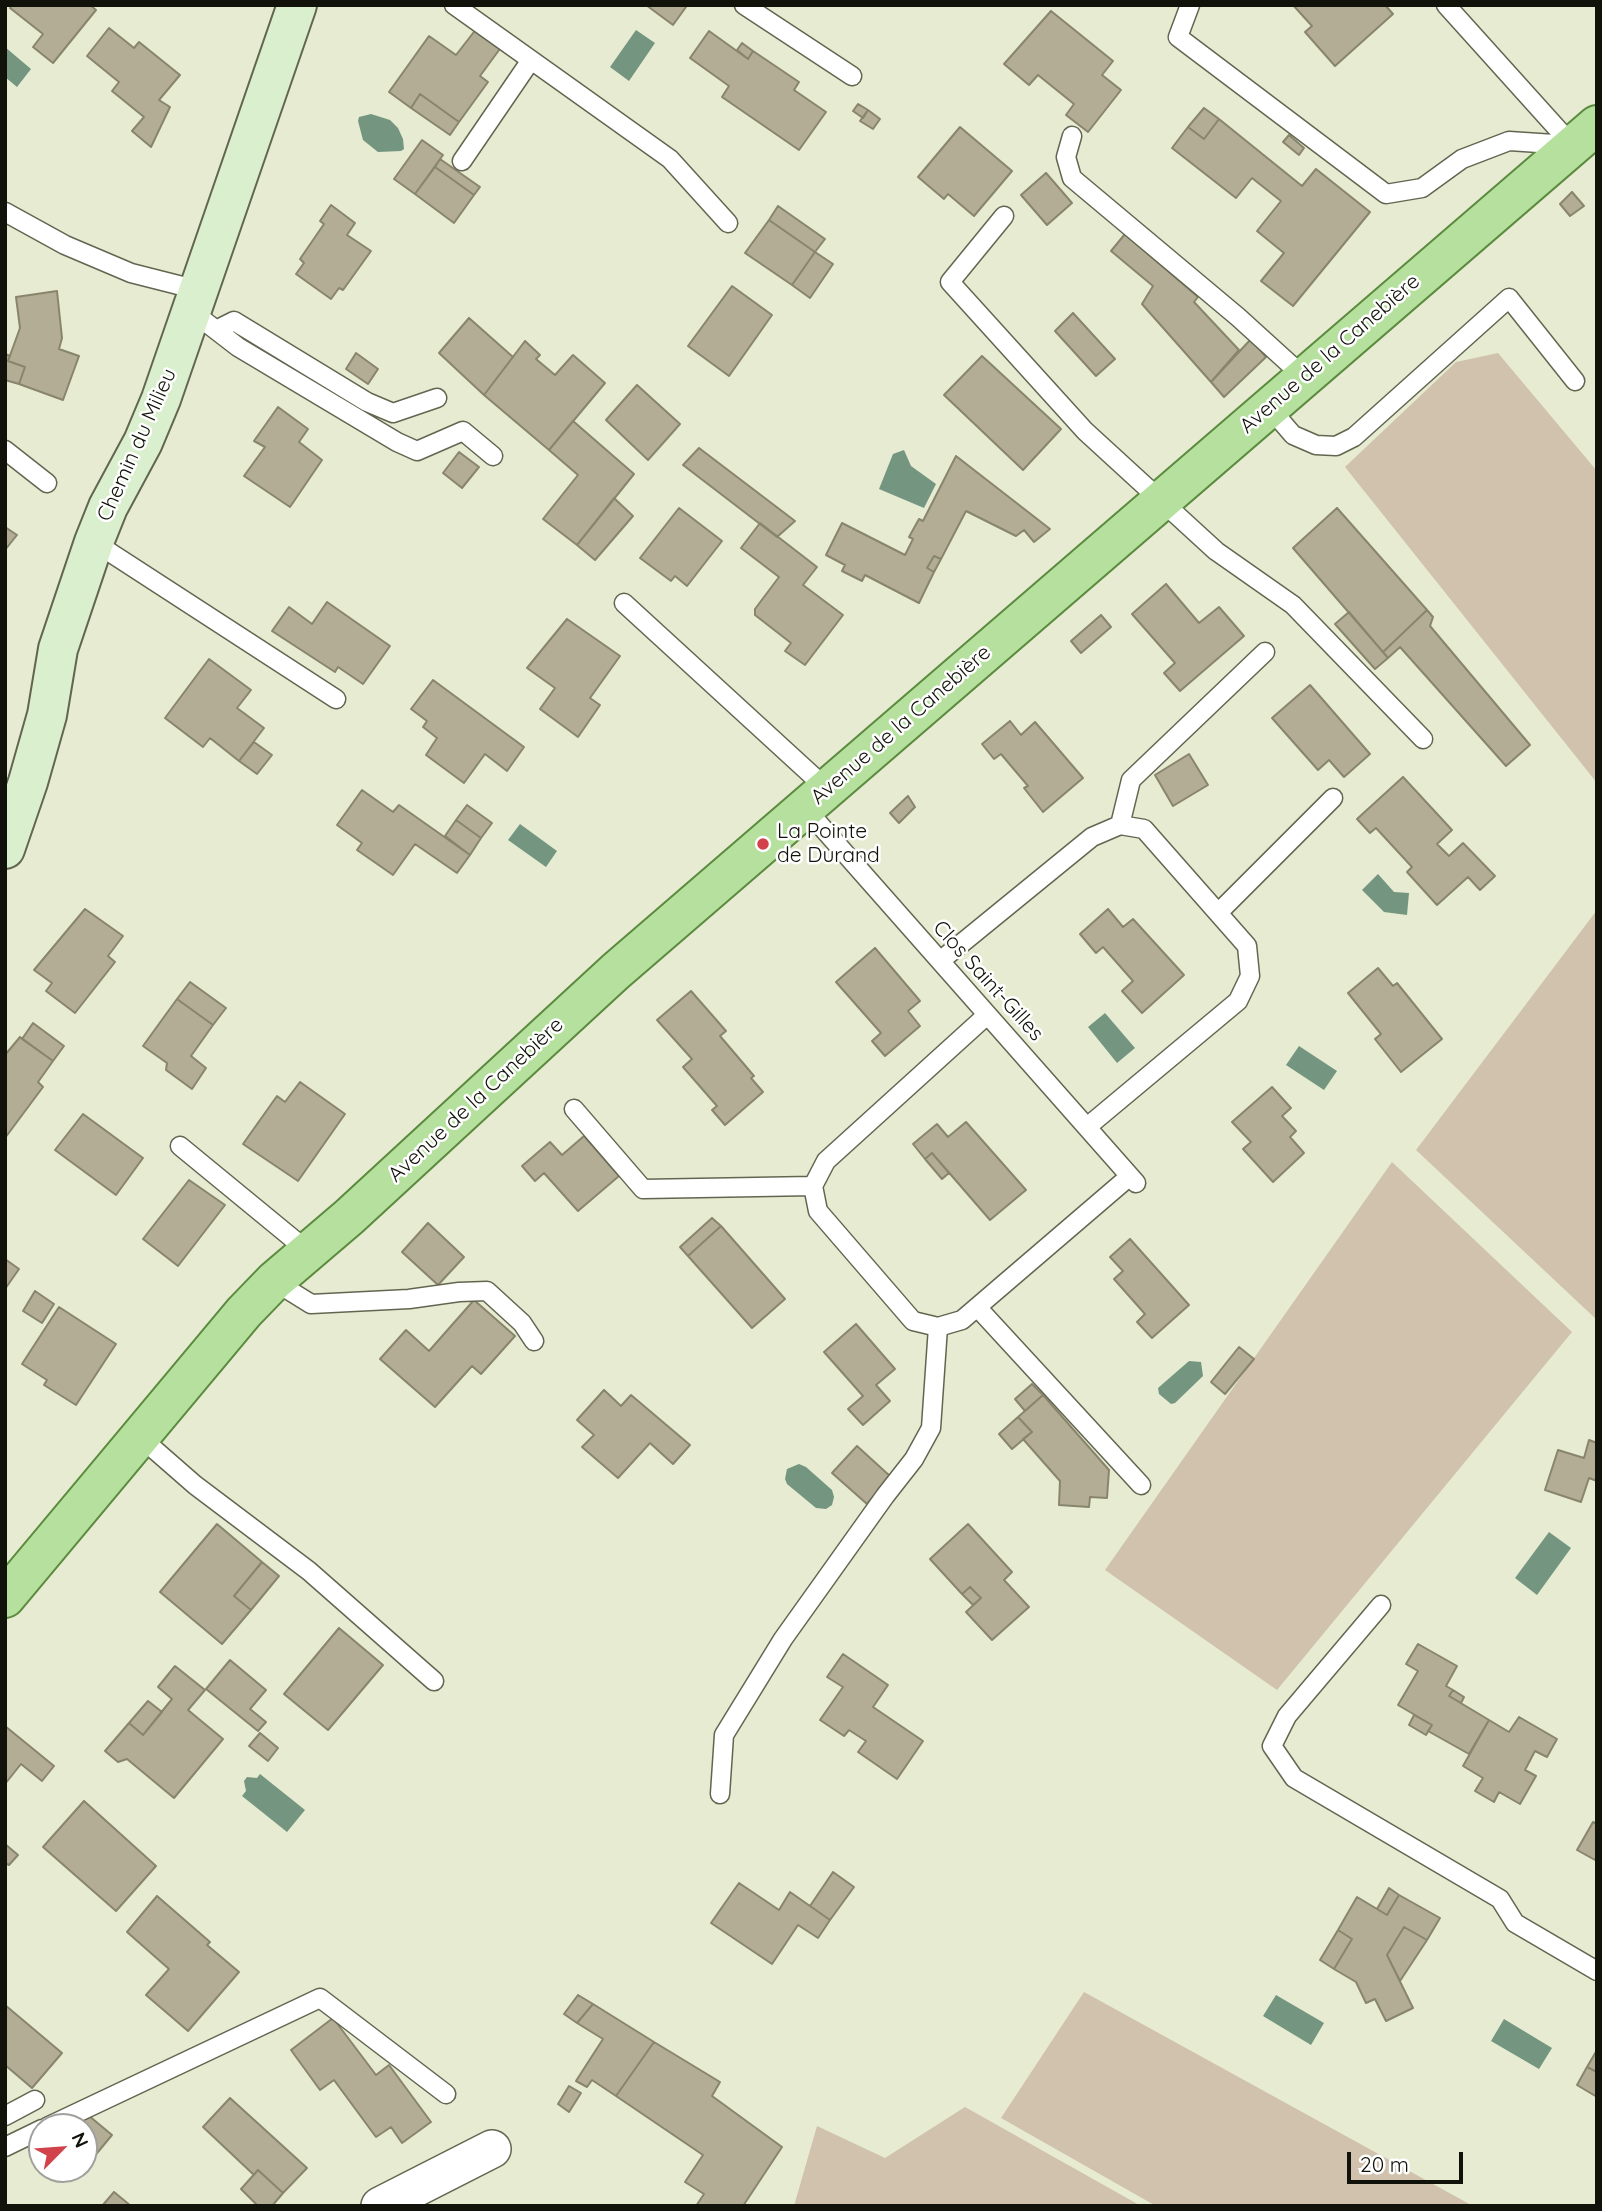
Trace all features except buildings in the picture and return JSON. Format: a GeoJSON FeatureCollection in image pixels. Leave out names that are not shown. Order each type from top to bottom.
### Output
{"type":"FeatureCollection","features":[{"type":"Feature","properties":{"kind":"main road","name":"Avenue de la Canebière"},"geometry":{"type":"LineString","coordinates":[[5,1598],[244,1312],[274,1282],[616,971],[1585,135]]}},
{"type":"Feature","properties":{"kind":"street","name":"Chemin du Milieu"},"geometry":{"type":"LineString","coordinates":[[5,849],[47,715],[58,649],[94,542],[108,508],[143,442],[201,310],[297,5]]}},
{"type":"Feature","properties":{"kind":"street"},"geometry":{"type":"LineString","coordinates":[[380,2206],[492,2149]]}},
{"type":"Feature","properties":{"kind":"lane"},"geometry":{"type":"LineString","coordinates":[[454,5],[670,159],[729,223]]}},
{"type":"Feature","properties":{"kind":"lane"},"geometry":{"type":"LineString","coordinates":[[744,5],[852,76]]}},
{"type":"Feature","properties":{"kind":"lane"},"geometry":{"type":"LineString","coordinates":[[1190,5],[1178,37],[1387,194],[1422,188],[1462,159],[1509,141],[1585,135]]}},
{"type":"Feature","properties":{"kind":"lane"},"geometry":{"type":"LineString","coordinates":[[1446,5],[1585,135]]}},
{"type":"Feature","properties":{"kind":"lane"},"geometry":{"type":"LineString","coordinates":[[462,161],[531,60]]}},
{"type":"Feature","properties":{"kind":"lane"},"geometry":{"type":"LineString","coordinates":[[1072,135],[1066,157],[1072,178],[1238,317],[1304,377]]}},
{"type":"Feature","properties":{"kind":"lane"},"geometry":{"type":"LineString","coordinates":[[5,212],[65,245],[131,273],[201,310],[234,321],[367,402],[393,412],[437,398]]}},
{"type":"Feature","properties":{"kind":"lane"},"geometry":{"type":"LineString","coordinates":[[1004,216],[950,282],[1085,431],[1216,551],[1293,605],[1423,738]]}},
{"type":"Feature","properties":{"kind":"lane"},"geometry":{"type":"LineString","coordinates":[[1269,407],[1293,435],[1316,445],[1336,446],[1354,438],[1508,298],[1576,381]]}},
{"type":"Feature","properties":{"kind":"lane"},"geometry":{"type":"LineString","coordinates":[[201,310],[238,347],[397,442],[417,451],[463,431],[493,456]]}},
{"type":"Feature","properties":{"kind":"lane"},"geometry":{"type":"LineString","coordinates":[[5,450],[47,483]]}},
{"type":"Feature","properties":{"kind":"lane"},"geometry":{"type":"LineString","coordinates":[[94,542],[336,699]]}},
{"type":"Feature","properties":{"kind":"lane","name":"Clos Saint-Gilles"},"geometry":{"type":"LineString","coordinates":[[624,603],[816,798],[940,961],[1134,1180],[977,1307]]}},
{"type":"Feature","properties":{"kind":"lane"},"geometry":{"type":"LineString","coordinates":[[1120,825],[1131,780],[1265,652]]}},
{"type":"Feature","properties":{"kind":"lane"},"geometry":{"type":"LineString","coordinates":[[1218,913],[1333,798]]}},
{"type":"Feature","properties":{"kind":"lane"},"geometry":{"type":"LineString","coordinates":[[940,961],[1092,837],[1120,825],[1144,829],[1247,946],[1250,976],[1238,1001],[1087,1127]]}},
{"type":"Feature","properties":{"kind":"lane"},"geometry":{"type":"LineString","coordinates":[[987,1014],[826,1161],[813,1186],[818,1211],[913,1321],[938,1327],[962,1320],[977,1307],[1141,1485]]}},
{"type":"Feature","properties":{"kind":"lane"},"geometry":{"type":"LineString","coordinates":[[574,1109],[643,1189],[813,1186]]}},
{"type":"Feature","properties":{"kind":"lane"},"geometry":{"type":"LineString","coordinates":[[180,1146],[309,1252]]}},
{"type":"Feature","properties":{"kind":"lane"},"geometry":{"type":"LineString","coordinates":[[274,1282],[311,1304],[409,1299],[487,1291],[522,1323],[534,1342]]}},
{"type":"Feature","properties":{"kind":"lane"},"geometry":{"type":"LineString","coordinates":[[720,1794],[724,1735],[783,1639],[914,1459],[931,1428],[938,1327]]}},
{"type":"Feature","properties":{"kind":"lane"},"geometry":{"type":"LineString","coordinates":[[140,1437],[195,1485],[309,1571],[434,1681]]}},
{"type":"Feature","properties":{"kind":"lane"},"geometry":{"type":"LineString","coordinates":[[1381,1605],[1287,1716],[1272,1746],[1294,1778],[1500,1899],[1515,1923],[1597,1971]]}},
{"type":"Feature","properties":{"kind":"lane"},"geometry":{"type":"LineString","coordinates":[[77,2113],[320,1998],[446,2094]]}},
{"type":"Feature","properties":{"kind":"lane"},"geometry":{"type":"LineString","coordinates":[[5,2116],[35,2100]]}},
{"type":"Feature","properties":{"kind":"lane"},"geometry":{"type":"LineString","coordinates":[[5,2147],[28,2136]]}},
{"type":"Feature","properties":{"kind":"shaded area"},"geometry":{"type":"Polygon","coordinates":[[[636,30],[655,43],[629,81],[610,67],[636,30]]]}},
{"type":"Feature","properties":{"kind":"shaded area"},"geometry":{"type":"Polygon","coordinates":[[[5,47],[31,69],[17,87],[5,77],[5,47]]]}},
{"type":"Feature","properties":{"kind":"shaded area"},"geometry":{"type":"Polygon","coordinates":[[[371,114],[390,120],[398,128],[404,149],[378,152],[363,140],[359,117],[371,114]]]}},
{"type":"Feature","properties":{"kind":"shaded area"},"geometry":{"type":"Polygon","coordinates":[[[1498,353],[1597,471],[1597,783],[1345,467],[1456,362],[1498,353]]]}},
{"type":"Feature","properties":{"kind":"shaded area"},"geometry":{"type":"Polygon","coordinates":[[[904,450],[911,466],[936,484],[924,508],[879,489],[893,454],[904,450]]]}},
{"type":"Feature","properties":{"kind":"shaded area"},"geometry":{"type":"Polygon","coordinates":[[[520,824],[557,851],[546,867],[508,840],[520,824]]]}},
{"type":"Feature","properties":{"kind":"shaded area"},"geometry":{"type":"Polygon","coordinates":[[[1378,874],[1394,892],[1409,893],[1407,915],[1384,912],[1362,890],[1378,874]]]}},
{"type":"Feature","properties":{"kind":"shaded area"},"geometry":{"type":"Polygon","coordinates":[[[1597,910],[1597,1320],[1416,1150],[1597,910]]]}},
{"type":"Feature","properties":{"kind":"shaded area"},"geometry":{"type":"Polygon","coordinates":[[[1105,1013],[1135,1048],[1117,1063],[1088,1027],[1105,1013]]]}},
{"type":"Feature","properties":{"kind":"shaded area"},"geometry":{"type":"Polygon","coordinates":[[[1299,1046],[1337,1071],[1324,1090],[1286,1065],[1299,1046]]]}},
{"type":"Feature","properties":{"kind":"shaded area"},"geometry":{"type":"Polygon","coordinates":[[[1392,1162],[1572,1332],[1277,1690],[1105,1570],[1392,1162]]]}},
{"type":"Feature","properties":{"kind":"shaded area"},"geometry":{"type":"Polygon","coordinates":[[[1189,1361],[1201,1362],[1203,1376],[1171,1404],[1159,1394],[1158,1388],[1189,1361]]]}},
{"type":"Feature","properties":{"kind":"shaded area"},"geometry":{"type":"Polygon","coordinates":[[[799,1464],[832,1490],[832,1505],[826,1509],[816,1508],[787,1484],[787,1469],[799,1464]]]}},
{"type":"Feature","properties":{"kind":"shaded area"},"geometry":{"type":"Polygon","coordinates":[[[1549,1532],[1571,1548],[1537,1595],[1515,1578],[1549,1532]]]}},
{"type":"Feature","properties":{"kind":"shaded area"},"geometry":{"type":"Polygon","coordinates":[[[260,1774],[305,1810],[287,1832],[242,1796],[246,1791],[244,1781],[247,1777],[257,1778],[260,1774]]]}},
{"type":"Feature","properties":{"kind":"shaded area"},"geometry":{"type":"Polygon","coordinates":[[[1084,1992],[1473,2206],[1156,2206],[1001,2118],[1084,1992]]]}},
{"type":"Feature","properties":{"kind":"shaded area"},"geometry":{"type":"Polygon","coordinates":[[[1276,1995],[1324,2023],[1311,2045],[1263,2016],[1276,1995]]]}},
{"type":"Feature","properties":{"kind":"shaded area"},"geometry":{"type":"Polygon","coordinates":[[[1504,2019],[1552,2048],[1539,2069],[1491,2041],[1504,2019]]]}},
{"type":"Feature","properties":{"kind":"shaded area"},"geometry":{"type":"Polygon","coordinates":[[[965,2107],[1141,2206],[794,2206],[817,2126],[885,2158],[965,2107]]]}},
{"type":"Feature","properties":{"kind":"place","name":"La Pointe de Durand"},"geometry":{"type":"Point","coordinates":[763,844]}}]}
